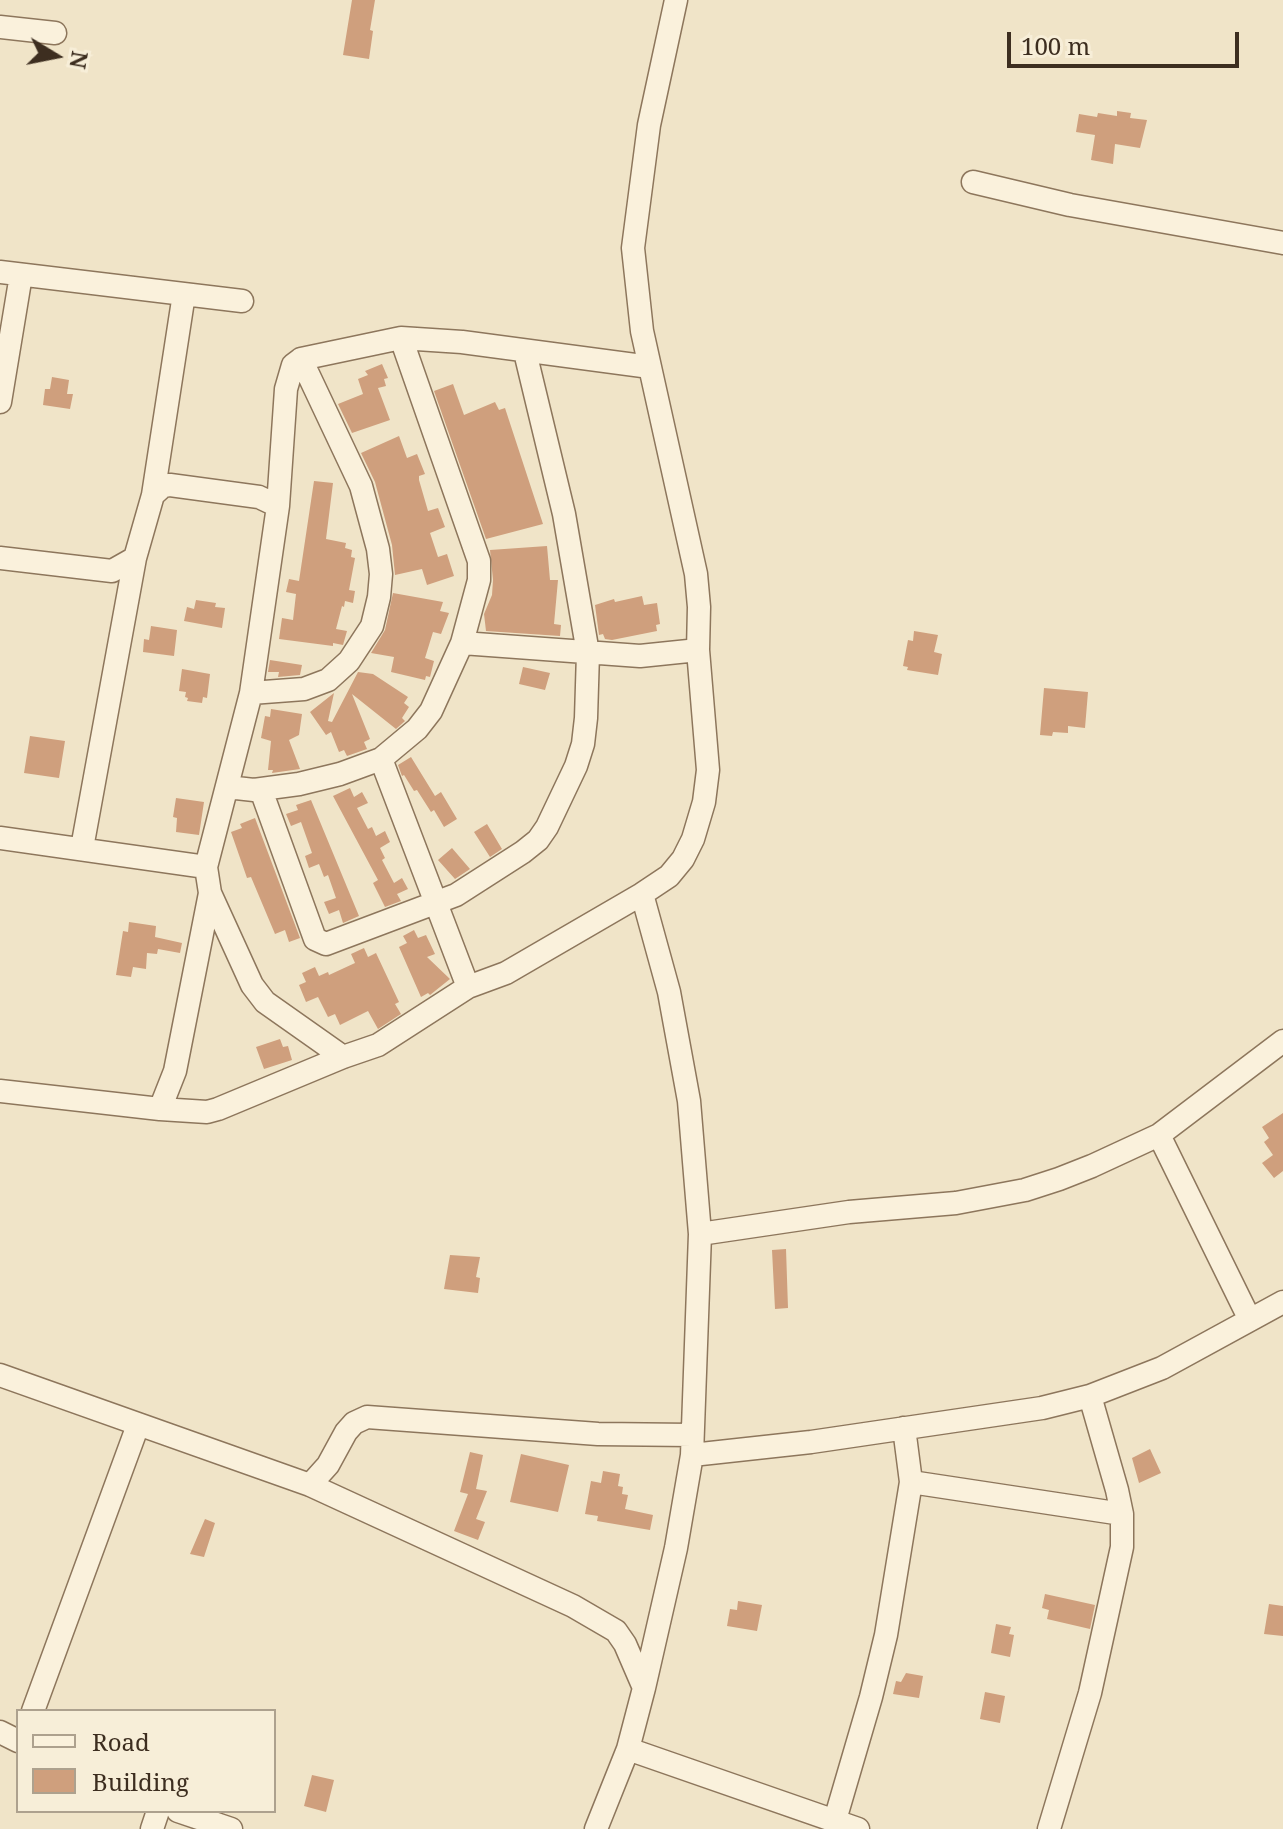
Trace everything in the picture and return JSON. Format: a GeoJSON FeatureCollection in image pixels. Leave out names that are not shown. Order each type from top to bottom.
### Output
{"type":"FeatureCollection","features":[{"type":"Feature","properties":{"kind":"street"},"geometry":{"type":"LineString","coordinates":[[0,1091],[160,1109],[207,1112],[218,1109],[390,1038],[468,987],[506,973],[642,894],[669,876],[683,859],[693,839],[704,802],[708,770],[698,650],[699,607],[696,574],[642,331],[633,248],[649,125],[676,0]]}},
{"type":"Feature","properties":{"kind":"street"},"geometry":{"type":"LineString","coordinates":[[0,27],[55,33]]}},
{"type":"Feature","properties":{"kind":"street"},"geometry":{"type":"LineString","coordinates":[[973,182],[1070,205],[1283,243]]}},
{"type":"Feature","properties":{"kind":"street"},"geometry":{"type":"LineString","coordinates":[[0,402],[10,274],[242,301]]}},
{"type":"Feature","properties":{"kind":"street"},"geometry":{"type":"LineString","coordinates":[[82,848],[135,558],[153,495],[184,294]]}},
{"type":"Feature","properties":{"kind":"street"},"geometry":{"type":"LineString","coordinates":[[343,1057],[265,1002],[252,985],[210,893],[206,867],[251,693],[278,506],[290,370],[301,359],[401,338],[462,342],[650,367]]}},
{"type":"Feature","properties":{"kind":"street"},"geometry":{"type":"LineString","coordinates":[[227,787],[261,790],[340,774],[381,759],[417,729],[431,711],[462,643],[479,580],[479,561],[401,338]]}},
{"type":"Feature","properties":{"kind":"street"},"geometry":{"type":"LineString","coordinates":[[261,790],[315,939],[326,944],[456,895],[523,852],[538,840],[547,827],[583,744],[588,653],[564,514],[525,352]]}},
{"type":"Feature","properties":{"kind":"street"},"geometry":{"type":"LineString","coordinates":[[251,693],[304,689],[328,680],[349,661],[372,626],[379,597],[381,574],[378,549],[361,486],[301,359]]}},
{"type":"Feature","properties":{"kind":"street"},"geometry":{"type":"LineString","coordinates":[[153,495],[163,486],[170,485],[259,497],[278,506]]}},
{"type":"Feature","properties":{"kind":"street"},"geometry":{"type":"LineString","coordinates":[[0,558],[112,571],[135,558]]}},
{"type":"Feature","properties":{"kind":"street"},"geometry":{"type":"LineString","coordinates":[[462,643],[640,656],[698,650]]}},
{"type":"Feature","properties":{"kind":"street"},"geometry":{"type":"LineString","coordinates":[[381,759],[468,987]]}},
{"type":"Feature","properties":{"kind":"street"},"geometry":{"type":"LineString","coordinates":[[0,838],[206,867]]}},
{"type":"Feature","properties":{"kind":"street"},"geometry":{"type":"LineString","coordinates":[[160,1109],[175,1071],[210,893]]}},
{"type":"Feature","properties":{"kind":"street"},"geometry":{"type":"LineString","coordinates":[[596,1829],[628,1749],[644,1688],[676,1548],[692,1445],[700,1234],[689,1101],[660,952],[642,894]]}},
{"type":"Feature","properties":{"kind":"street"},"geometry":{"type":"LineString","coordinates":[[700,1234],[849,1212],[956,1203],[1025,1190],[1092,1166],[1159,1135],[1283,1041]]}},
{"type":"Feature","properties":{"kind":"street"},"geometry":{"type":"LineString","coordinates":[[1159,1135],[1250,1320]]}},
{"type":"Feature","properties":{"kind":"street"},"geometry":{"type":"LineString","coordinates":[[310,1485],[328,1465],[346,1432],[354,1423],[367,1417],[598,1434],[692,1445],[904,1428],[1042,1408],[1090,1396],[1162,1368],[1283,1302]]}},
{"type":"Feature","properties":{"kind":"street"},"geometry":{"type":"LineString","coordinates":[[0,1375],[310,1485],[573,1606],[616,1631],[644,1688]]}},
{"type":"Feature","properties":{"kind":"street"},"geometry":{"type":"LineString","coordinates":[[1049,1829],[1090,1693],[1122,1547],[1122,1514],[1090,1396]]}},
{"type":"Feature","properties":{"kind":"street"},"geometry":{"type":"LineString","coordinates":[[34,1709],[138,1425]]}},
{"type":"Feature","properties":{"kind":"street"},"geometry":{"type":"LineString","coordinates":[[835,1820],[886,1635],[911,1482],[904,1428]]}},
{"type":"Feature","properties":{"kind":"street"},"geometry":{"type":"LineString","coordinates":[[911,1482],[1122,1514]]}},
{"type":"Feature","properties":{"kind":"street"},"geometry":{"type":"LineString","coordinates":[[616,1631],[658,1629]]}},
{"type":"Feature","properties":{"kind":"street"},"geometry":{"type":"LineString","coordinates":[[628,1749],[858,1829]]}},
{"type":"Feature","properties":{"kind":"street"},"geometry":{"type":"LineString","coordinates":[[184,1813],[231,1829]]}},
{"type":"Feature","properties":{"kind":"building"},"geometry":{"type":"Polygon","coordinates":[[[352,0],[375,0],[369,59],[343,55],[352,0]]]}},
{"type":"Feature","properties":{"kind":"building"},"geometry":{"type":"Polygon","coordinates":[[[1117,111],[1131,113],[1130,118],[1147,120],[1140,148],[1115,144],[1113,164],[1091,160],[1095,135],[1076,132],[1079,114],[1117,116],[1117,111]]]}},
{"type":"Feature","properties":{"kind":"building"},"geometry":{"type":"Polygon","coordinates":[[[382,364],[388,378],[384,379],[386,386],[378,388],[390,420],[352,433],[338,404],[363,394],[358,379],[368,375],[365,371],[382,364]]]}},
{"type":"Feature","properties":{"kind":"building"},"geometry":{"type":"Polygon","coordinates":[[[52,377],[69,380],[67,394],[73,394],[70,409],[43,405],[45,389],[50,389],[52,377]]]}},
{"type":"Feature","properties":{"kind":"building"},"geometry":{"type":"Polygon","coordinates":[[[453,384],[464,415],[495,402],[499,410],[505,408],[543,524],[486,539],[434,391],[453,384]]]}},
{"type":"Feature","properties":{"kind":"building"},"geometry":{"type":"Polygon","coordinates":[[[399,436],[407,458],[417,454],[425,474],[419,476],[419,480],[428,511],[438,508],[445,527],[430,533],[438,557],[447,554],[454,576],[427,585],[422,569],[395,575],[392,545],[375,482],[361,453],[399,436]]]}},
{"type":"Feature","properties":{"kind":"building"},"geometry":{"type":"Polygon","coordinates":[[[314,481],[333,483],[326,539],[346,543],[345,548],[352,550],[351,557],[355,558],[349,590],[355,591],[353,603],[345,601],[336,629],[347,631],[343,645],[279,639],[282,618],[293,620],[296,594],[286,592],[289,579],[299,581],[314,481]]]}},
{"type":"Feature","properties":{"kind":"building"},"geometry":{"type":"Polygon","coordinates":[[[547,546],[550,580],[558,580],[554,624],[561,625],[560,636],[486,631],[484,614],[492,595],[493,580],[490,550],[547,546]]]}},
{"type":"Feature","properties":{"kind":"building"},"geometry":{"type":"Polygon","coordinates":[[[393,593],[443,602],[440,611],[449,613],[441,634],[433,632],[425,658],[434,661],[430,677],[426,676],[425,680],[391,672],[394,657],[371,653],[385,630],[393,593]]]}},
{"type":"Feature","properties":{"kind":"building"},"geometry":{"type":"Polygon","coordinates":[[[642,596],[644,605],[657,603],[660,624],[656,625],[657,631],[612,640],[599,635],[595,605],[642,596]]]}},
{"type":"Feature","properties":{"kind":"building"},"geometry":{"type":"Polygon","coordinates":[[[196,600],[216,603],[215,607],[225,608],[222,628],[184,621],[187,607],[194,609],[196,600]]]}},
{"type":"Feature","properties":{"kind":"building"},"geometry":{"type":"Polygon","coordinates":[[[151,626],[177,630],[174,656],[143,652],[144,639],[149,640],[151,626]]]}},
{"type":"Feature","properties":{"kind":"building"},"geometry":{"type":"Polygon","coordinates":[[[914,631],[938,635],[934,652],[942,654],[938,675],[907,670],[908,667],[903,666],[908,640],[913,641],[914,631]]]}},
{"type":"Feature","properties":{"kind":"building"},"geometry":{"type":"Polygon","coordinates":[[[270,660],[302,665],[300,675],[278,677],[279,672],[268,672],[270,660]]]}},
{"type":"Feature","properties":{"kind":"building"},"geometry":{"type":"Polygon","coordinates":[[[523,667],[550,673],[545,690],[519,684],[523,667]]]}},
{"type":"Feature","properties":{"kind":"building"},"geometry":{"type":"Polygon","coordinates":[[[182,669],[210,674],[207,698],[203,697],[202,703],[187,701],[186,692],[179,691],[182,669]]]}},
{"type":"Feature","properties":{"kind":"building"},"geometry":{"type":"Polygon","coordinates":[[[358,672],[373,674],[408,697],[404,703],[409,707],[402,718],[405,721],[396,729],[352,694],[370,739],[364,742],[367,749],[347,756],[344,750],[339,752],[331,732],[326,735],[310,712],[334,693],[328,721],[332,722],[358,672]]]}},
{"type":"Feature","properties":{"kind":"building"},"geometry":{"type":"Polygon","coordinates":[[[1044,688],[1088,692],[1085,728],[1068,726],[1068,733],[1040,735],[1044,688]]]}},
{"type":"Feature","properties":{"kind":"building"},"geometry":{"type":"Polygon","coordinates":[[[271,709],[302,714],[299,735],[289,740],[300,769],[272,773],[273,770],[268,770],[271,741],[261,738],[265,716],[270,717],[271,709]]]}},
{"type":"Feature","properties":{"kind":"building"},"geometry":{"type":"Polygon","coordinates":[[[30,736],[65,741],[59,778],[24,773],[30,736]]]}},
{"type":"Feature","properties":{"kind":"building"},"geometry":{"type":"Polygon","coordinates":[[[411,757],[435,796],[441,792],[457,819],[444,827],[434,810],[431,812],[417,790],[414,791],[402,776],[398,765],[411,757]]]}},
{"type":"Feature","properties":{"kind":"building"},"geometry":{"type":"Polygon","coordinates":[[[350,788],[354,797],[362,792],[368,803],[357,808],[368,829],[372,827],[376,836],[385,831],[390,842],[380,848],[385,858],[382,860],[394,883],[402,878],[408,889],[397,894],[401,901],[385,907],[373,883],[378,880],[333,796],[350,788]]]}},
{"type":"Feature","properties":{"kind":"building"},"geometry":{"type":"Polygon","coordinates":[[[176,798],[204,802],[199,835],[176,832],[177,818],[173,817],[176,798]]]}},
{"type":"Feature","properties":{"kind":"building"},"geometry":{"type":"Polygon","coordinates":[[[311,800],[359,916],[343,923],[339,910],[329,914],[324,902],[336,898],[328,875],[324,877],[319,864],[309,868],[305,856],[312,853],[301,822],[291,826],[286,814],[298,810],[296,805],[311,800]]]}},
{"type":"Feature","properties":{"kind":"building"},"geometry":{"type":"Polygon","coordinates":[[[255,818],[300,938],[289,942],[285,930],[275,934],[251,877],[247,878],[231,832],[255,818]]]}},
{"type":"Feature","properties":{"kind":"building"},"geometry":{"type":"Polygon","coordinates":[[[487,824],[502,849],[490,857],[474,832],[487,824]]]}},
{"type":"Feature","properties":{"kind":"building"},"geometry":{"type":"Polygon","coordinates":[[[452,848],[470,869],[455,879],[438,860],[452,848]]]}},
{"type":"Feature","properties":{"kind":"building"},"geometry":{"type":"Polygon","coordinates":[[[129,922],[156,926],[155,937],[182,943],[180,953],[158,949],[157,954],[147,953],[146,969],[133,967],[131,977],[116,975],[123,931],[128,932],[129,922]]]}},
{"type":"Feature","properties":{"kind":"building"},"geometry":{"type":"Polygon","coordinates":[[[414,930],[418,938],[426,935],[435,954],[427,957],[450,979],[430,995],[421,997],[399,947],[407,943],[403,936],[414,930]]]}},
{"type":"Feature","properties":{"kind":"building"},"geometry":{"type":"Polygon","coordinates":[[[364,948],[368,957],[376,953],[399,1002],[395,1004],[401,1014],[378,1029],[368,1011],[340,1025],[335,1014],[328,1017],[318,997],[306,1002],[299,985],[306,982],[302,973],[315,967],[319,976],[328,972],[329,975],[355,963],[351,954],[364,948]]]}},
{"type":"Feature","properties":{"kind":"building"},"geometry":{"type":"Polygon","coordinates":[[[280,1039],[283,1047],[288,1046],[292,1060],[264,1069],[256,1047],[280,1039]]]}},
{"type":"Feature","properties":{"kind":"building"},"geometry":{"type":"Polygon","coordinates":[[[1283,1113],[1283,1171],[1274,1178],[1262,1163],[1273,1155],[1264,1142],[1269,1138],[1262,1127],[1283,1113]]]}},
{"type":"Feature","properties":{"kind":"building"},"geometry":{"type":"Polygon","coordinates":[[[786,1249],[788,1308],[775,1309],[772,1250],[786,1249]]]}},
{"type":"Feature","properties":{"kind":"building"},"geometry":{"type":"Polygon","coordinates":[[[450,1255],[480,1257],[476,1277],[480,1278],[478,1293],[444,1289],[450,1255]]]}},
{"type":"Feature","properties":{"kind":"building"},"geometry":{"type":"Polygon","coordinates":[[[1150,1449],[1161,1473],[1139,1483],[1132,1458],[1150,1449]]]}},
{"type":"Feature","properties":{"kind":"building"},"geometry":{"type":"Polygon","coordinates":[[[470,1452],[483,1455],[476,1489],[487,1491],[476,1519],[485,1522],[478,1540],[454,1531],[468,1494],[460,1492],[470,1452]]]}},
{"type":"Feature","properties":{"kind":"building"},"geometry":{"type":"Polygon","coordinates":[[[521,1454],[569,1465],[558,1512],[510,1502],[521,1454]]]}},
{"type":"Feature","properties":{"kind":"building"},"geometry":{"type":"Polygon","coordinates":[[[603,1471],[620,1474],[618,1486],[623,1487],[622,1494],[628,1495],[625,1509],[653,1515],[650,1530],[597,1521],[598,1516],[585,1514],[591,1481],[601,1483],[603,1471]]]}},
{"type":"Feature","properties":{"kind":"building"},"geometry":{"type":"Polygon","coordinates":[[[205,1519],[215,1523],[204,1557],[190,1554],[205,1519]]]}},
{"type":"Feature","properties":{"kind":"building"},"geometry":{"type":"Polygon","coordinates":[[[1045,1594],[1095,1605],[1090,1629],[1047,1619],[1049,1610],[1042,1608],[1045,1594]]]}},
{"type":"Feature","properties":{"kind":"building"},"geometry":{"type":"Polygon","coordinates":[[[738,1601],[762,1605],[757,1631],[727,1626],[730,1609],[737,1610],[738,1601]]]}},
{"type":"Feature","properties":{"kind":"building"},"geometry":{"type":"Polygon","coordinates":[[[1269,1604],[1283,1606],[1283,1636],[1264,1634],[1269,1604]]]}},
{"type":"Feature","properties":{"kind":"building"},"geometry":{"type":"Polygon","coordinates":[[[996,1624],[1011,1627],[1009,1634],[1014,1635],[1010,1657],[991,1653],[996,1624]]]}},
{"type":"Feature","properties":{"kind":"building"},"geometry":{"type":"Polygon","coordinates":[[[906,1673],[923,1676],[919,1698],[893,1694],[896,1681],[901,1682],[906,1673]]]}},
{"type":"Feature","properties":{"kind":"building"},"geometry":{"type":"Polygon","coordinates":[[[985,1692],[1005,1696],[1000,1723],[980,1719],[985,1692]]]}},
{"type":"Feature","properties":{"kind":"building"},"geometry":{"type":"Polygon","coordinates":[[[312,1775],[334,1780],[326,1812],[304,1806],[312,1775]]]}}]}
